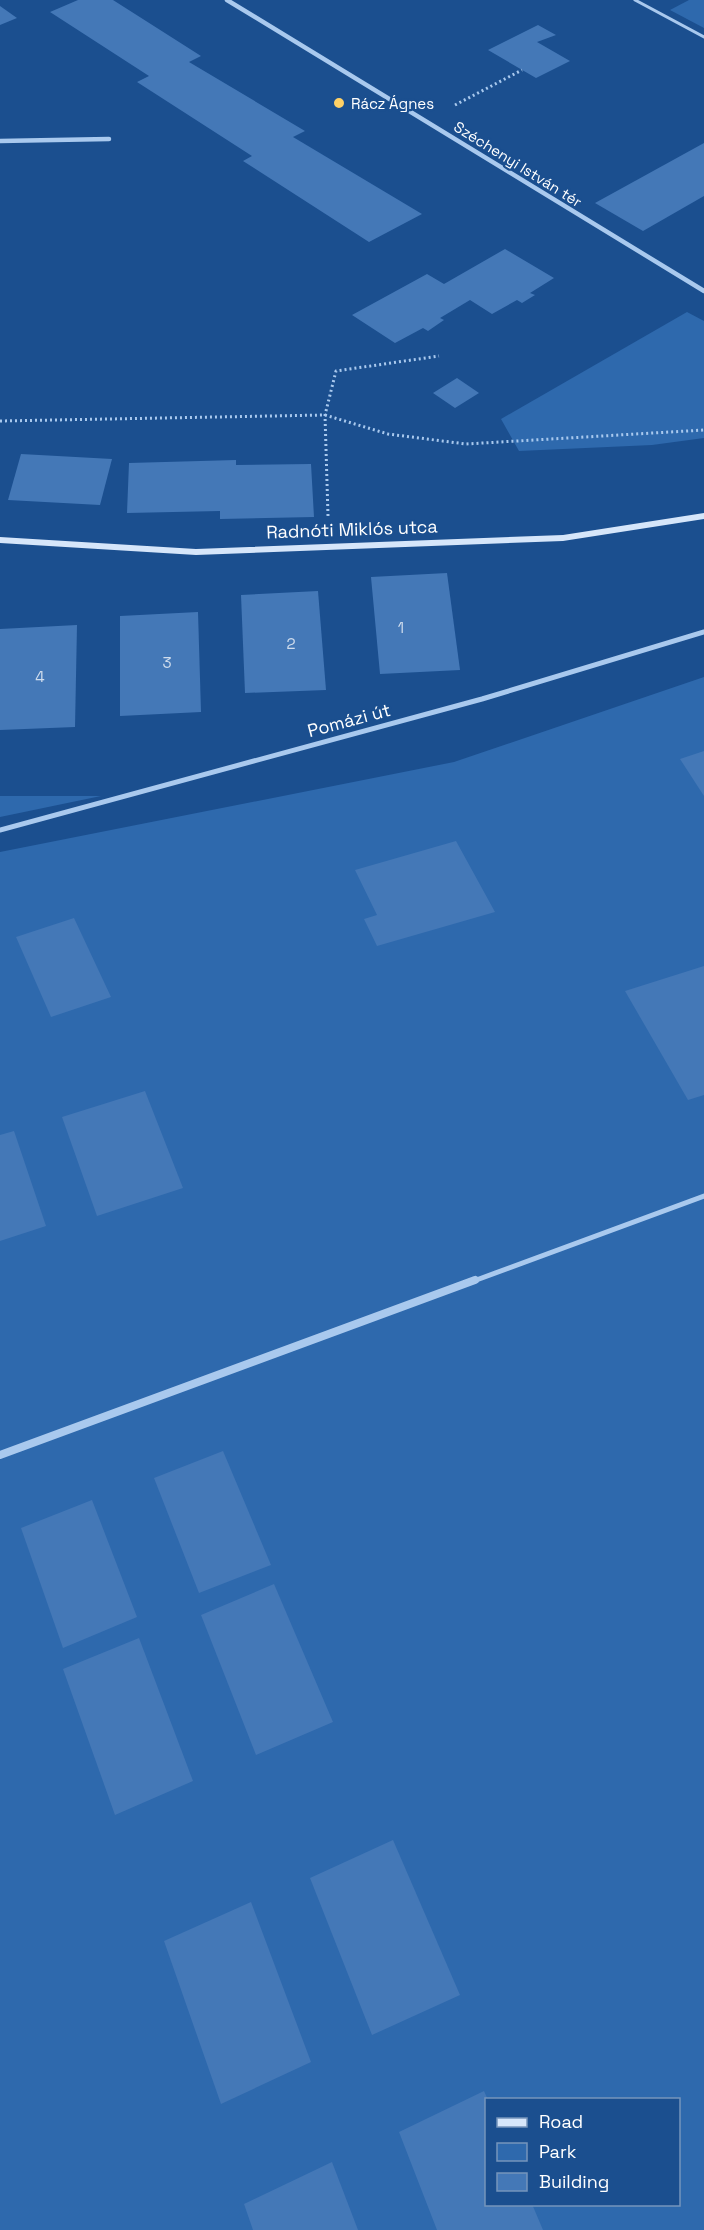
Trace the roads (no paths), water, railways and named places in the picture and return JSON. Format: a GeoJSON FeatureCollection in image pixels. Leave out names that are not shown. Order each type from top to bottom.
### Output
{"type":"FeatureCollection","features":[{"type":"Feature","properties":{"kind":"street","name":"Széchenyi István tér"},"geometry":{"type":"LineString","coordinates":[[227,0],[704,291]]}},
{"type":"Feature","properties":{"kind":"street"},"geometry":{"type":"LineString","coordinates":[[0,141],[109,139]]}},
{"type":"Feature","properties":{"kind":"street","name":"Radnóti Miklós utca"},"geometry":{"type":"LineString","coordinates":[[0,540],[196,552],[563,538],[704,516]]}},
{"type":"Feature","properties":{"kind":"street","name":"Pomázi út"},"geometry":{"type":"LineString","coordinates":[[0,830],[482,699],[704,632]]}},
{"type":"Feature","properties":{"kind":"street"},"geometry":{"type":"LineString","coordinates":[[0,1455],[704,1196]]}},
{"type":"Feature","properties":{"kind":"lane"},"geometry":{"type":"LineString","coordinates":[[635,0],[704,37]]}},
{"type":"Feature","properties":{"kind":"place","name":"Rácz Ágnes"},"geometry":{"type":"Point","coordinates":[339,103]}}]}
